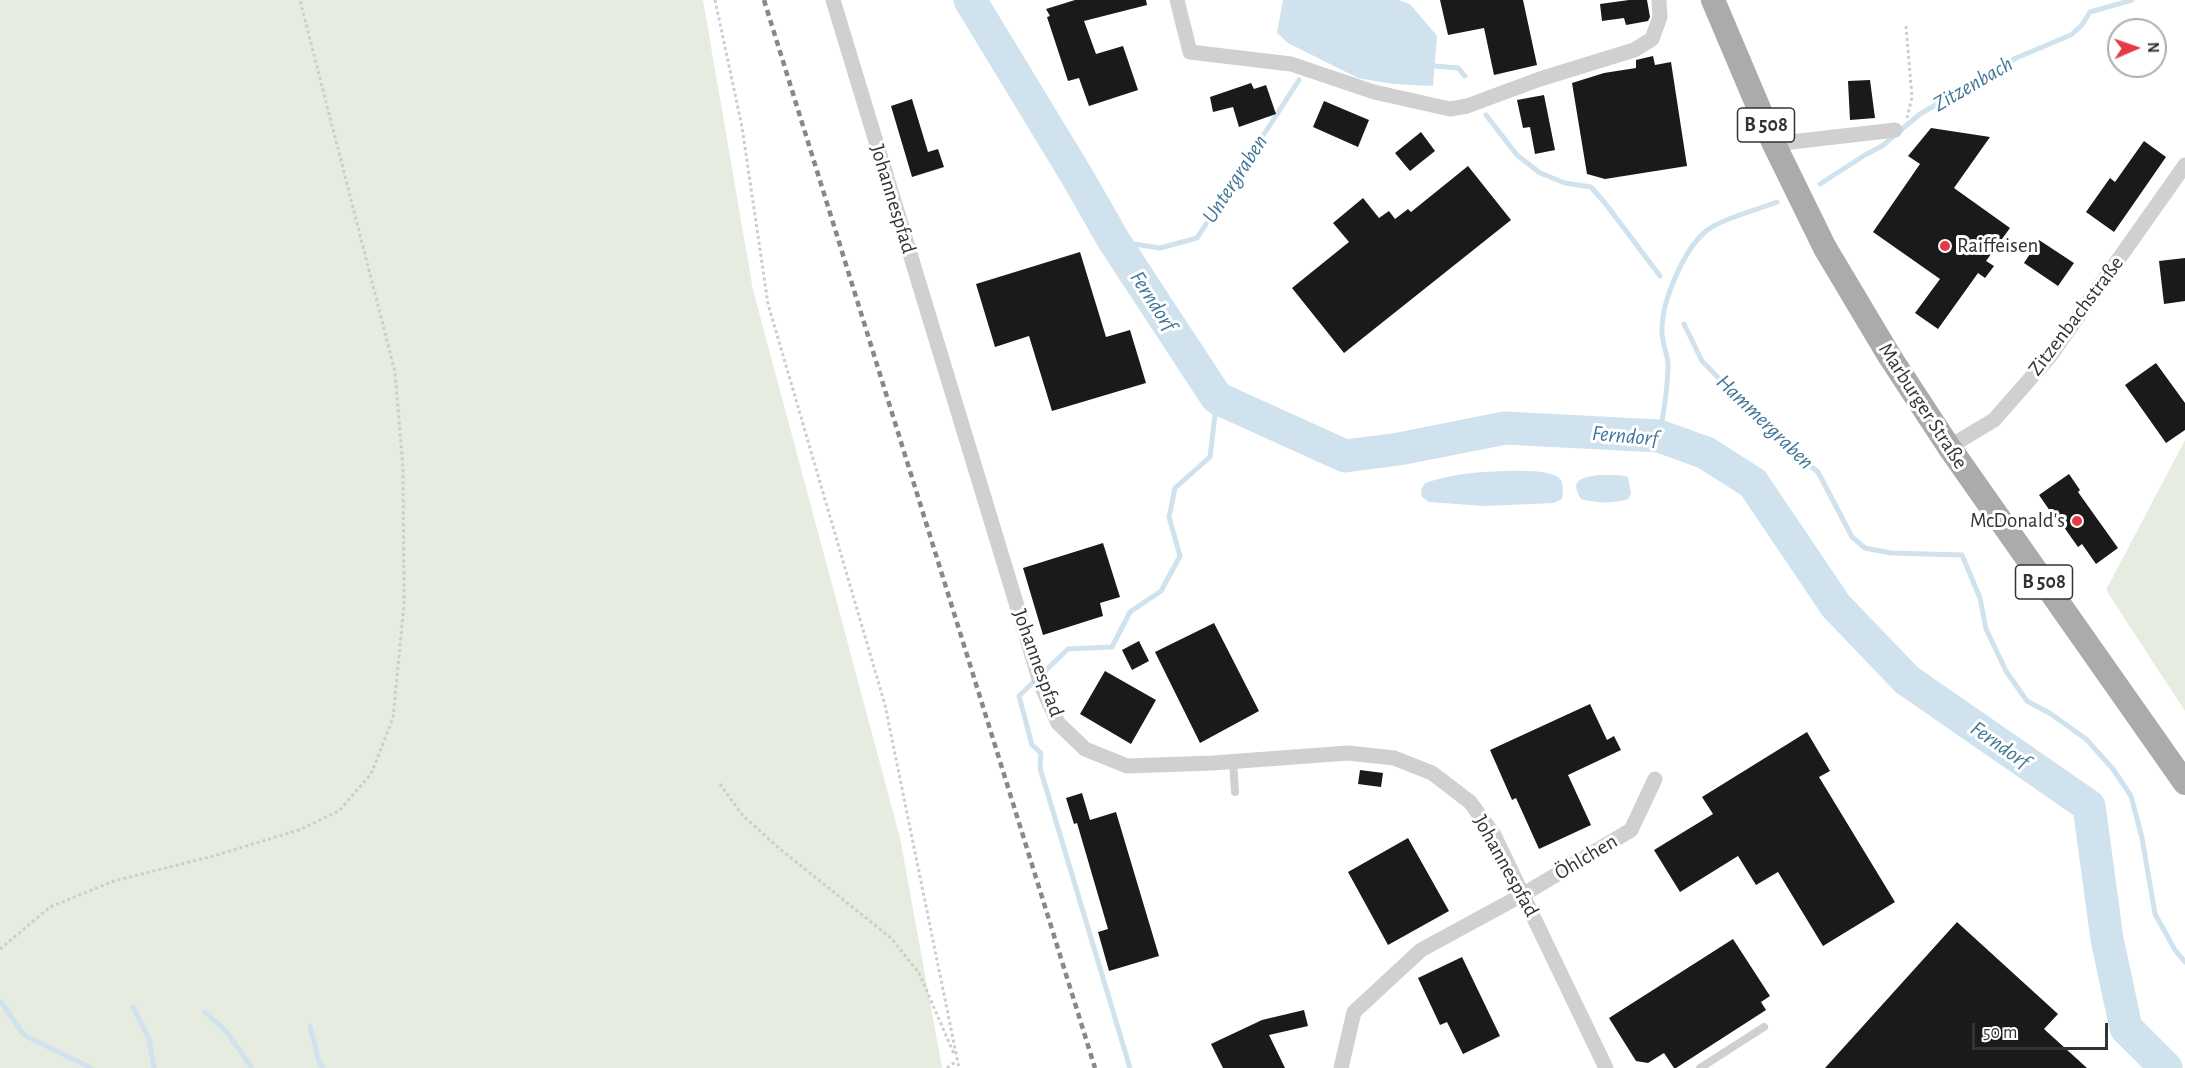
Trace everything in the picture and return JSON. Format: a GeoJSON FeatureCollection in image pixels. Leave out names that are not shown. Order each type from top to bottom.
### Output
{"type":"FeatureCollection","features":[{"type":"Feature","properties":{"kind":"main road","name":"Marburger Straße"},"geometry":{"type":"LineString","coordinates":[[1713,0],[1774,144],[1825,248],[1890,357],[1949,447],[2185,783]]}},
{"type":"Feature","properties":{"kind":"street","name":"Johannespfad"},"geometry":{"type":"LineString","coordinates":[[833,0],[1034,663],[1058,723],[1084,748],[1127,766],[1233,762],[1348,753],[1394,758],[1432,773],[1470,802],[1494,836],[1524,894],[1606,1068]]}},
{"type":"Feature","properties":{"kind":"street"},"geometry":{"type":"LineString","coordinates":[[1178,0],[1190,52],[1291,64],[1374,92],[1450,109],[1634,50],[1652,39],[1660,17],[1659,0]]}},
{"type":"Feature","properties":{"kind":"street"},"geometry":{"type":"LineString","coordinates":[[1774,144],[1895,130]]}},
{"type":"Feature","properties":{"kind":"street","name":"Zitzenbachstraße"},"geometry":{"type":"LineString","coordinates":[[1949,447],[1994,420],[2051,356],[2185,165]]}},
{"type":"Feature","properties":{"kind":"street","name":"Öhlchen"},"geometry":{"type":"LineString","coordinates":[[1341,1068],[1354,1012],[1421,950],[1524,894],[1631,830],[1655,778]]}},
{"type":"Feature","properties":{"kind":"lane"},"geometry":{"type":"LineString","coordinates":[[1233,762],[1235,792]]}},
{"type":"Feature","properties":{"kind":"lane"},"geometry":{"type":"LineString","coordinates":[[1700,1068],[1764,1027]]}},
{"type":"Feature","properties":{"kind":"path"},"geometry":{"type":"LineString","coordinates":[[0,949],[50,907],[114,881],[217,855],[299,830],[339,811],[371,774],[393,718],[404,604],[404,468],[395,372],[300,0]]}},
{"type":"Feature","properties":{"kind":"path"},"geometry":{"type":"LineString","coordinates":[[715,0],[742,127],[768,304],[885,705],[959,1068]]}},
{"type":"Feature","properties":{"kind":"path"},"geometry":{"type":"LineString","coordinates":[[1895,130],[1907,118],[1912,97],[1906,26]]}},
{"type":"Feature","properties":{"kind":"path"},"geometry":{"type":"LineString","coordinates":[[720,784],[743,816],[780,849],[891,938],[919,973],[957,1061]]}},
{"type":"Feature","properties":{"kind":"path"},"geometry":{"type":"LineString","coordinates":[[946,1068],[957,1061]]}},
{"type":"Feature","properties":{"kind":"shaded area"},"geometry":{"type":"Polygon","coordinates":[[[0,0],[703,0],[753,290],[900,838],[942,1068],[0,1068],[0,0]]]}},
{"type":"Feature","properties":{"kind":"shaded area"},"geometry":{"type":"Polygon","coordinates":[[[2185,440],[2185,711],[2106,590],[2185,440]]]}},
{"type":"Feature","properties":{"kind":"water"},"geometry":{"type":"Polygon","coordinates":[[[1283,0],[1399,0],[1410,4],[1437,36],[1433,86],[1393,84],[1358,78],[1288,43],[1277,33],[1283,0]]]}},
{"type":"Feature","properties":{"kind":"water"},"geometry":{"type":"Polygon","coordinates":[[[1534,471],[1557,476],[1563,484],[1562,499],[1554,503],[1484,506],[1429,502],[1422,497],[1421,490],[1425,483],[1464,474],[1534,471]]]}},
{"type":"Feature","properties":{"kind":"water"},"geometry":{"type":"Polygon","coordinates":[[[1598,475],[1628,477],[1631,494],[1628,499],[1604,502],[1581,499],[1576,487],[1577,483],[1582,479],[1598,475]]]}},
{"type":"Feature","properties":{"kind":"building"},"geometry":{"type":"Polygon","coordinates":[[[1075,0],[1146,0],[1147,5],[1084,21],[1096,54],[1123,46],[1138,90],[1089,106],[1079,78],[1068,81],[1046,9],[1075,0]]]}},
{"type":"Feature","properties":{"kind":"building"},"geometry":{"type":"Polygon","coordinates":[[[1440,0],[1523,0],[1537,65],[1494,75],[1484,28],[1448,35],[1440,0]]]}},
{"type":"Feature","properties":{"kind":"building"},"geometry":{"type":"Polygon","coordinates":[[[1647,0],[1650,17],[1648,21],[1626,25],[1624,18],[1602,21],[1600,4],[1647,0]]]}},
{"type":"Feature","properties":{"kind":"building"},"geometry":{"type":"Polygon","coordinates":[[[1653,56],[1655,65],[1671,62],[1687,166],[1605,179],[1587,174],[1572,83],[1604,73],[1636,68],[1636,60],[1653,56]]]}},
{"type":"Feature","properties":{"kind":"building"},"geometry":{"type":"Polygon","coordinates":[[[1870,80],[1875,118],[1850,120],[1848,81],[1870,80]]]}},
{"type":"Feature","properties":{"kind":"building"},"geometry":{"type":"Polygon","coordinates":[[[1251,83],[1254,89],[1266,85],[1276,114],[1239,127],[1233,107],[1213,112],[1210,97],[1251,83]]]}},
{"type":"Feature","properties":{"kind":"building"},"geometry":{"type":"Polygon","coordinates":[[[1544,95],[1555,150],[1535,154],[1530,127],[1523,128],[1517,100],[1544,95]]]}},
{"type":"Feature","properties":{"kind":"building"},"geometry":{"type":"Polygon","coordinates":[[[912,99],[928,152],[938,149],[944,167],[912,177],[891,106],[912,99]]]}},
{"type":"Feature","properties":{"kind":"building"},"geometry":{"type":"Polygon","coordinates":[[[1324,101],[1369,120],[1358,147],[1313,127],[1324,101]]]}},
{"type":"Feature","properties":{"kind":"building","name":"Raiffeisen"},"geometry":{"type":"Polygon","coordinates":[[[1931,128],[1990,137],[1954,188],[2010,228],[1986,261],[1994,266],[1985,278],[1978,273],[1938,329],[1915,313],[1940,279],[1873,232],[1920,164],[1908,156],[1931,128]]]}},
{"type":"Feature","properties":{"kind":"building"},"geometry":{"type":"Polygon","coordinates":[[[1421,132],[1435,151],[1410,171],[1395,153],[1421,132]]]}},
{"type":"Feature","properties":{"kind":"building"},"geometry":{"type":"Polygon","coordinates":[[[2144,141],[2166,157],[2114,232],[2086,212],[2110,178],[2115,182],[2144,141]]]}},
{"type":"Feature","properties":{"kind":"building"},"geometry":{"type":"Polygon","coordinates":[[[1468,166],[1511,220],[1344,353],[1292,288],[1349,242],[1333,223],[1363,198],[1379,218],[1389,211],[1395,219],[1408,209],[1411,212],[1468,166]]]}},
{"type":"Feature","properties":{"kind":"building"},"geometry":{"type":"Polygon","coordinates":[[[2039,240],[2074,263],[2058,286],[2024,263],[2039,240]]]}},
{"type":"Feature","properties":{"kind":"building"},"geometry":{"type":"Polygon","coordinates":[[[1080,252],[1106,337],[1130,330],[1146,383],[1052,411],[1029,336],[995,347],[976,284],[1080,252]]]}},
{"type":"Feature","properties":{"kind":"building"},"geometry":{"type":"Polygon","coordinates":[[[2185,258],[2185,301],[2164,304],[2159,261],[2185,258]]]}},
{"type":"Feature","properties":{"kind":"building"},"geometry":{"type":"Polygon","coordinates":[[[2156,363],[2185,403],[2185,430],[2166,443],[2125,385],[2156,363]]]}},
{"type":"Feature","properties":{"kind":"building","name":"McDonald's"},"geometry":{"type":"Polygon","coordinates":[[[2069,474],[2080,490],[2078,492],[2118,548],[2096,564],[2082,544],[2078,547],[2061,523],[2059,524],[2039,495],[2069,474]]]}},
{"type":"Feature","properties":{"kind":"building"},"geometry":{"type":"Polygon","coordinates":[[[1103,543],[1120,597],[1100,603],[1103,616],[1043,635],[1023,568],[1103,543]]]}},
{"type":"Feature","properties":{"kind":"building"},"geometry":{"type":"Polygon","coordinates":[[[1214,623],[1259,711],[1200,743],[1155,652],[1214,623]]]}},
{"type":"Feature","properties":{"kind":"building"},"geometry":{"type":"Polygon","coordinates":[[[1139,641],[1149,661],[1132,670],[1122,650],[1139,641]]]}},
{"type":"Feature","properties":{"kind":"building"},"geometry":{"type":"Polygon","coordinates":[[[1105,671],[1156,700],[1131,744],[1080,714],[1105,671]]]}},
{"type":"Feature","properties":{"kind":"building"},"geometry":{"type":"Polygon","coordinates":[[[1590,704],[1607,740],[1614,736],[1621,750],[1568,775],[1591,825],[1539,849],[1516,798],[1512,800],[1490,750],[1590,704]]]}},
{"type":"Feature","properties":{"kind":"building"},"geometry":{"type":"Polygon","coordinates":[[[1807,732],[1830,771],[1819,777],[1895,902],[1823,946],[1778,872],[1756,885],[1738,856],[1680,892],[1654,850],[1713,814],[1702,797],[1807,732]]]}},
{"type":"Feature","properties":{"kind":"building"},"geometry":{"type":"Polygon","coordinates":[[[1360,770],[1383,773],[1381,787],[1358,784],[1360,770]]]}},
{"type":"Feature","properties":{"kind":"building"},"geometry":{"type":"Polygon","coordinates":[[[1082,793],[1090,820],[1116,812],[1159,956],[1109,971],[1098,932],[1108,929],[1077,823],[1074,824],[1066,798],[1082,793]]]}},
{"type":"Feature","properties":{"kind":"building"},"geometry":{"type":"Polygon","coordinates":[[[1408,838],[1449,911],[1388,945],[1348,872],[1408,838]]]}},
{"type":"Feature","properties":{"kind":"building"},"geometry":{"type":"Polygon","coordinates":[[[1957,922],[2058,1014],[2044,1029],[2087,1068],[1825,1068],[1957,922]]]}},
{"type":"Feature","properties":{"kind":"building"},"geometry":{"type":"Polygon","coordinates":[[[1733,939],[1770,996],[1761,1002],[1766,1010],[1676,1068],[1664,1053],[1648,1063],[1636,1061],[1609,1018],[1733,939]]]}},
{"type":"Feature","properties":{"kind":"building"},"geometry":{"type":"Polygon","coordinates":[[[1462,957],[1500,1036],[1463,1054],[1447,1022],[1440,1025],[1418,978],[1462,957]]]}},
{"type":"Feature","properties":{"kind":"building"},"geometry":{"type":"Polygon","coordinates":[[[1304,1010],[1308,1026],[1269,1035],[1285,1068],[1223,1068],[1211,1044],[1262,1020],[1304,1010]]]}},
{"type":"Feature","properties":{"kind":"waterway","name":"Ferndorf"},"geometry":{"type":"LineString","coordinates":[[970,0],[1114,241],[1217,398],[1345,456],[1399,449],[1505,428],[1659,436],[1706,453],[1753,483],[1836,606],[1907,680],[2089,806],[2107,939],[2126,1028],[2166,1068]]}},
{"type":"Feature","properties":{"kind":"waterway","name":"Zitzenbach"},"geometry":{"type":"LineString","coordinates":[[1820,184],[1882,146],[1920,114],[2016,58],[2071,35],[2082,25],[2090,12],[2132,0]]}},
{"type":"Feature","properties":{"kind":"waterway"},"geometry":{"type":"LineString","coordinates":[[1435,66],[1458,68],[1465,76]]}},
{"type":"Feature","properties":{"kind":"waterway","name":"Untergraben"},"geometry":{"type":"LineString","coordinates":[[1114,241],[1160,248],[1197,238],[1299,80]]}},
{"type":"Feature","properties":{"kind":"waterway","name":"Hammergraben"},"geometry":{"type":"LineString","coordinates":[[1486,115],[1517,155],[1540,173],[1565,183],[1591,187],[1660,276]]}},
{"type":"Feature","properties":{"kind":"waterway","name":"Zitzenbach"},"geometry":{"type":"LineString","coordinates":[[1659,436],[1668,372],[1662,336],[1663,320],[1669,293],[1681,264],[1697,241],[1712,227],[1777,202]]}},
{"type":"Feature","properties":{"kind":"waterway","name":"Hammergraben"},"geometry":{"type":"LineString","coordinates":[[1684,324],[1702,361],[1787,448],[1818,472],[1852,537],[1865,548],[1891,553],[1962,555],[1980,598],[1986,629],[2006,671],[2027,701],[2051,714],[2086,739],[2113,769],[2131,796],[2142,838],[2155,914],[2175,950],[2185,962]]}},
{"type":"Feature","properties":{"kind":"waterway"},"geometry":{"type":"LineString","coordinates":[[1130,1068],[1040,768],[1041,753],[1032,745],[1019,696],[1068,649],[1112,647],[1130,612],[1161,591],[1180,556],[1169,517],[1175,488],[1210,457],[1217,398]]}},
{"type":"Feature","properties":{"kind":"waterway"},"geometry":{"type":"LineString","coordinates":[[1,1002],[24,1035],[91,1068]]}},
{"type":"Feature","properties":{"kind":"waterway"},"geometry":{"type":"LineString","coordinates":[[133,1007],[149,1039],[154,1068]]}},
{"type":"Feature","properties":{"kind":"waterway"},"geometry":{"type":"LineString","coordinates":[[205,1012],[226,1031],[252,1068]]}},
{"type":"Feature","properties":{"kind":"waterway"},"geometry":{"type":"LineString","coordinates":[[310,1026],[319,1062],[323,1068]]}},
{"type":"Feature","properties":{"kind":"railway"},"geometry":{"type":"LineString","coordinates":[[764,0],[1095,1068]]}},
{"type":"Feature","properties":{"kind":"place","name":"Raiffeisen"},"geometry":{"type":"Point","coordinates":[1945,246]}},
{"type":"Feature","properties":{"kind":"place","name":"McDonald's"},"geometry":{"type":"Point","coordinates":[2077,521]}}]}
